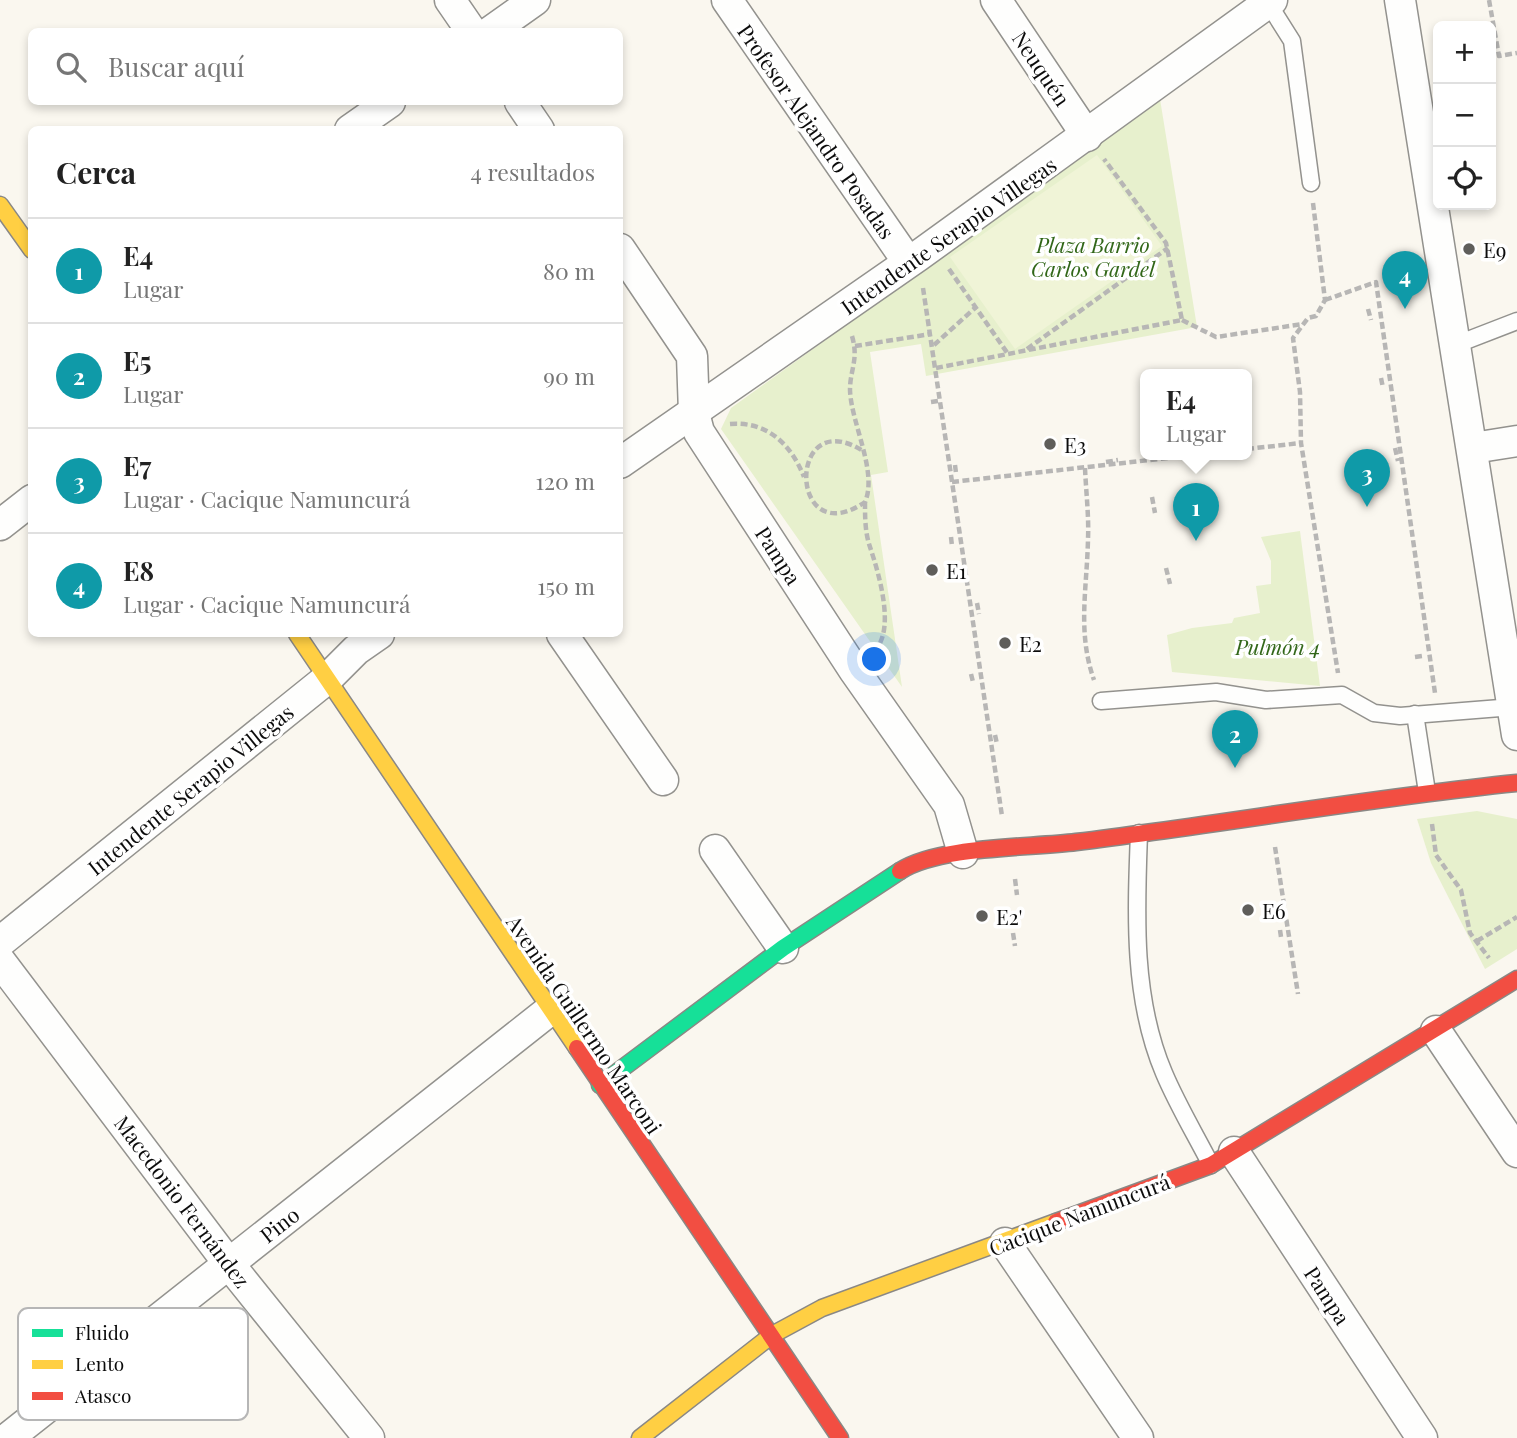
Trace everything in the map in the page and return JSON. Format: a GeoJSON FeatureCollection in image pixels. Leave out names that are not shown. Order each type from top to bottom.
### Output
{"type":"FeatureCollection","features":[{"type":"Feature","properties":{"kind":"street"},"geometry":{"type":"LineString","coordinates":[[450,0],[469,28]]}},
{"type":"Feature","properties":{"kind":"street"},"geometry":{"type":"LineString","coordinates":[[496,28],[535,0]]}},
{"type":"Feature","properties":{"kind":"street","name":"Profesor Alejandro Posadas"},"geometry":{"type":"LineString","coordinates":[[727,0],[919,255]]}},
{"type":"Feature","properties":{"kind":"street","name":"Neuquén"},"geometry":{"type":"LineString","coordinates":[[996,0],[1087,136]]}},
{"type":"Feature","properties":{"kind":"street"},"geometry":{"type":"LineString","coordinates":[[1400,0],[1515,721]]}},
{"type":"Feature","properties":{"kind":"street","name":"Intendente Serapio Villegas"},"geometry":{"type":"LineString","coordinates":[[623,461],[696,423],[840,312],[1270,2]]}},
{"type":"Feature","properties":{"kind":"street"},"geometry":{"type":"LineString","coordinates":[[356,126],[386,105]]}},
{"type":"Feature","properties":{"kind":"street"},"geometry":{"type":"LineString","coordinates":[[522,105],[536,126]]}},
{"type":"Feature","properties":{"kind":"street"},"geometry":{"type":"LineString","coordinates":[[0,205],[28,244]]}},
{"type":"Feature","properties":{"kind":"street"},"geometry":{"type":"LineString","coordinates":[[623,253],[692,356],[696,423]]}},
{"type":"Feature","properties":{"kind":"street","name":"Pampa"},"geometry":{"type":"LineString","coordinates":[[696,423],[854,670],[949,805],[963,853]]}},
{"type":"Feature","properties":{"kind":"street"},"geometry":{"type":"LineString","coordinates":[[1473,448],[1517,441]]}},
{"type":"Feature","properties":{"kind":"street"},"geometry":{"type":"LineString","coordinates":[[0,525],[28,503]]}},
{"type":"Feature","properties":{"kind":"street","name":"Avenida Guillermo Marconi"},"geometry":{"type":"LineString","coordinates":[[299,637],[840,1438]]}},
{"type":"Feature","properties":{"kind":"street","name":"Intendente Serapio Villegas"},"geometry":{"type":"LineString","coordinates":[[0,942],[328,678],[356,650],[375,637]]}},
{"type":"Feature","properties":{"kind":"street"},"geometry":{"type":"LineString","coordinates":[[564,637],[663,780]]}},
{"type":"Feature","properties":{"kind":"street"},"geometry":{"type":"LineString","coordinates":[[600,1085],[783,948],[891,874],[912,863],[963,853],[1270,816],[1427,792],[1517,783]]}},
{"type":"Feature","properties":{"kind":"street"},"geometry":{"type":"LineString","coordinates":[[715,850],[783,948]]}},
{"type":"Feature","properties":{"kind":"street","name":"Macedonio Fernández"},"geometry":{"type":"LineString","coordinates":[[0,961],[229,1264],[369,1438]]}},
{"type":"Feature","properties":{"kind":"street","name":"Cacique Namuncurá"},"geometry":{"type":"LineString","coordinates":[[640,1438],[772,1335],[822,1308],[1005,1243],[1222,1158],[1513,982]]}},
{"type":"Feature","properties":{"kind":"street","name":"Pino"},"geometry":{"type":"LineString","coordinates":[[173,1308],[550,1010]]}},
{"type":"Feature","properties":{"kind":"street"},"geometry":{"type":"LineString","coordinates":[[1436,1031],[1517,1152]]}},
{"type":"Feature","properties":{"kind":"street","name":"Pampa"},"geometry":{"type":"LineString","coordinates":[[1222,1158],[1422,1438]]}},
{"type":"Feature","properties":{"kind":"street"},"geometry":{"type":"LineString","coordinates":[[1005,1243],[1138,1438]]}},
{"type":"Feature","properties":{"kind":"street","name":"Pino"},"geometry":{"type":"LineString","coordinates":[[8,1438],[31,1420]]}},
{"type":"Feature","properties":{"kind":"lane"},"geometry":{"type":"LineString","coordinates":[[1270,2],[1292,41],[1311,183]]}},
{"type":"Feature","properties":{"kind":"lane"},"geometry":{"type":"LineString","coordinates":[[1455,345],[1517,321]]}},
{"type":"Feature","properties":{"kind":"lane"},"geometry":{"type":"LineString","coordinates":[[1101,701],[1216,692],[1266,700],[1342,695],[1374,713],[1415,715],[1438,712],[1515,721]]}},
{"type":"Feature","properties":{"kind":"lane"},"geometry":{"type":"LineString","coordinates":[[1415,715],[1427,792]]}},
{"type":"Feature","properties":{"kind":"lane"},"geometry":{"type":"LineString","coordinates":[[1139,833],[1135,927],[1141,979],[1153,1037],[1164,1072],[1222,1158]]}},
{"type":"Feature","properties":{"kind":"path"},"geometry":{"type":"LineString","coordinates":[[1489,0],[1499,56],[1517,53]]}},
{"type":"Feature","properties":{"kind":"path"},"geometry":{"type":"LineString","coordinates":[[1087,136],[1168,248],[1182,320]]}},
{"type":"Feature","properties":{"kind":"path"},"geometry":{"type":"LineString","coordinates":[[1311,183],[1325,300],[1316,316],[1308,318],[1293,338],[1300,392],[1300,443],[1342,695]]}},
{"type":"Feature","properties":{"kind":"path"},"geometry":{"type":"LineString","coordinates":[[1024,351],[1168,248]]}},
{"type":"Feature","properties":{"kind":"path"},"geometry":{"type":"LineString","coordinates":[[919,255],[976,307],[1008,354]]}},
{"type":"Feature","properties":{"kind":"path"},"geometry":{"type":"LineString","coordinates":[[919,255],[1007,849]]}},
{"type":"Feature","properties":{"kind":"path"},"geometry":{"type":"LineString","coordinates":[[1325,300],[1376,282],[1438,712]]}},
{"type":"Feature","properties":{"kind":"path"},"geometry":{"type":"LineString","coordinates":[[933,346],[976,307]]}},
{"type":"Feature","properties":{"kind":"path"},"geometry":{"type":"LineString","coordinates":[[1368,309],[1371,320]]}},
{"type":"Feature","properties":{"kind":"path"},"geometry":{"type":"LineString","coordinates":[[840,312],[857,357],[850,391],[869,493],[865,502],[868,540],[880,579],[883,635],[879,646],[854,670]]}},
{"type":"Feature","properties":{"kind":"path"},"geometry":{"type":"LineString","coordinates":[[936,368],[1182,320],[1216,337],[1303,324]]}},
{"type":"Feature","properties":{"kind":"path"},"geometry":{"type":"LineString","coordinates":[[855,346],[931,334]]}},
{"type":"Feature","properties":{"kind":"path"},"geometry":{"type":"LineString","coordinates":[[1381,379],[1383,388]]}},
{"type":"Feature","properties":{"kind":"path"},"geometry":{"type":"LineString","coordinates":[[931,402],[938,401]]}},
{"type":"Feature","properties":{"kind":"path"},"geometry":{"type":"LineString","coordinates":[[696,423],[743,423],[775,435],[788,448],[812,500],[832,512],[844,513],[865,502]]}},
{"type":"Feature","properties":{"kind":"path"},"geometry":{"type":"LineString","coordinates":[[804,478],[811,456],[831,443],[842,441],[863,451]]}},
{"type":"Feature","properties":{"kind":"path"},"geometry":{"type":"LineString","coordinates":[[1252,448],[1300,443]]}},
{"type":"Feature","properties":{"kind":"path"},"geometry":{"type":"LineString","coordinates":[[1395,448],[1398,461]]}},
{"type":"Feature","properties":{"kind":"path"},"geometry":{"type":"LineString","coordinates":[[1106,462],[1118,460]]}},
{"type":"Feature","properties":{"kind":"path"},"geometry":{"type":"LineString","coordinates":[[953,482],[1153,460]]}},
{"type":"Feature","properties":{"kind":"path"},"geometry":{"type":"LineString","coordinates":[[955,465],[956,473]]}},
{"type":"Feature","properties":{"kind":"path"},"geometry":{"type":"LineString","coordinates":[[1085,468],[1088,539],[1082,616],[1086,659],[1101,701]]}},
{"type":"Feature","properties":{"kind":"path"},"geometry":{"type":"LineString","coordinates":[[1035,471],[1045,470]]}},
{"type":"Feature","properties":{"kind":"path"},"geometry":{"type":"LineString","coordinates":[[1152,497],[1155,513]]}},
{"type":"Feature","properties":{"kind":"path"},"geometry":{"type":"LineString","coordinates":[[1407,519],[1409,527]]}},
{"type":"Feature","properties":{"kind":"path"},"geometry":{"type":"LineString","coordinates":[[951,537],[952,546]]}},
{"type":"Feature","properties":{"kind":"path"},"geometry":{"type":"LineString","coordinates":[[1166,568],[1170,584]]}},
{"type":"Feature","properties":{"kind":"path"},"geometry":{"type":"LineString","coordinates":[[1417,582],[1419,595]]}},
{"type":"Feature","properties":{"kind":"path"},"geometry":{"type":"LineString","coordinates":[[977,603],[979,614]]}},
{"type":"Feature","properties":{"kind":"path"},"geometry":{"type":"LineString","coordinates":[[1415,657],[1422,656]]}},
{"type":"Feature","properties":{"kind":"path"},"geometry":{"type":"LineString","coordinates":[[971,674],[972,682]]}},
{"type":"Feature","properties":{"kind":"path"},"geometry":{"type":"LineString","coordinates":[[995,735],[997,744]]}},
{"type":"Feature","properties":{"kind":"path"},"geometry":{"type":"LineString","coordinates":[[1427,792],[1436,855],[1461,890],[1470,933],[1513,982]]}},
{"type":"Feature","properties":{"kind":"path"},"geometry":{"type":"LineString","coordinates":[[1270,816],[1298,994]]}},
{"type":"Feature","properties":{"kind":"path"},"geometry":{"type":"LineString","coordinates":[[1015,879],[1017,895]]}},
{"type":"Feature","properties":{"kind":"path"},"geometry":{"type":"LineString","coordinates":[[1477,941],[1517,917]]}},
{"type":"Feature","properties":{"kind":"path"},"geometry":{"type":"LineString","coordinates":[[1280,930],[1281,937]]}},
{"type":"Feature","properties":{"kind":"path"},"geometry":{"type":"LineString","coordinates":[[1013,933],[1015,946]]}},
{"type":"Feature","properties":{"kind":"green space","name":"Plaza Barrio Carlos Gardel"},"geometry":{"type":"Polygon","coordinates":[[[1160,99],[1197,327],[926,376],[921,344],[870,352],[888,472],[871,475],[902,687],[721,429],[731,408],[1160,99]]]}},
{"type":"Feature","properties":{"kind":"green space"},"geometry":{"type":"Polygon","coordinates":[[[1097,155],[1162,246],[1015,349],[950,257],[1097,155]]]}},
{"type":"Feature","properties":{"kind":"green space","name":"Pulmón 4"},"geometry":{"type":"Polygon","coordinates":[[[1300,531],[1320,686],[1172,672],[1167,635],[1192,628],[1232,623],[1234,618],[1260,613],[1256,586],[1271,584],[1271,561],[1261,537],[1300,531]]]}},
{"type":"Feature","properties":{"kind":"green space"},"geometry":{"type":"Polygon","coordinates":[[[1477,811],[1517,819],[1517,949],[1485,969],[1431,863],[1417,819],[1477,811]]]}},
{"type":"Feature","properties":{"kind":"traffic: fast"},"geometry":{"type":"LineString","coordinates":[[600,1085],[783,948],[900,871]]}},
{"type":"Feature","properties":{"kind":"traffic: slow"},"geometry":{"type":"LineString","coordinates":[[0,205],[28,244]]}},
{"type":"Feature","properties":{"kind":"traffic: slow"},"geometry":{"type":"LineString","coordinates":[[299,637],[577,1048]]}},
{"type":"Feature","properties":{"kind":"traffic: slow"},"geometry":{"type":"LineString","coordinates":[[640,1438],[772,1335],[822,1308],[1056,1222]]}},
{"type":"Feature","properties":{"kind":"traffic: jam"},"geometry":{"type":"LineString","coordinates":[[900,871],[917,863],[960,852],[1076,842],[1517,783]]}},
{"type":"Feature","properties":{"kind":"traffic: jam"},"geometry":{"type":"LineString","coordinates":[[1056,1222],[1211,1165],[1517,979]]}},
{"type":"Feature","properties":{"kind":"traffic: jam"},"geometry":{"type":"LineString","coordinates":[[577,1048],[840,1438]]}},
{"type":"Feature","properties":{"kind":"place","name":"E9"},"geometry":{"type":"Point","coordinates":[1469,249]}},
{"type":"Feature","properties":{"kind":"place","name":"E8"},"geometry":{"type":"Point","coordinates":[1405,309]}},
{"type":"Feature","properties":{"kind":"place","name":"E3"},"geometry":{"type":"Point","coordinates":[1050,444]}},
{"type":"Feature","properties":{"kind":"place","name":"E7"},"geometry":{"type":"Point","coordinates":[1367,507]}},
{"type":"Feature","properties":{"kind":"place","name":"E4"},"geometry":{"type":"Point","coordinates":[1196,541]}},
{"type":"Feature","properties":{"kind":"place","name":"E1"},"geometry":{"type":"Point","coordinates":[932,570]}},
{"type":"Feature","properties":{"kind":"place","name":"E2"},"geometry":{"type":"Point","coordinates":[1005,643]}},
{"type":"Feature","properties":{"kind":"place","name":"E5"},"geometry":{"type":"Point","coordinates":[1235,768]}},
{"type":"Feature","properties":{"kind":"place","name":"E6"},"geometry":{"type":"Point","coordinates":[1248,910]}},
{"type":"Feature","properties":{"kind":"place","name":"E2'"},"geometry":{"type":"Point","coordinates":[982,916]}}]}
